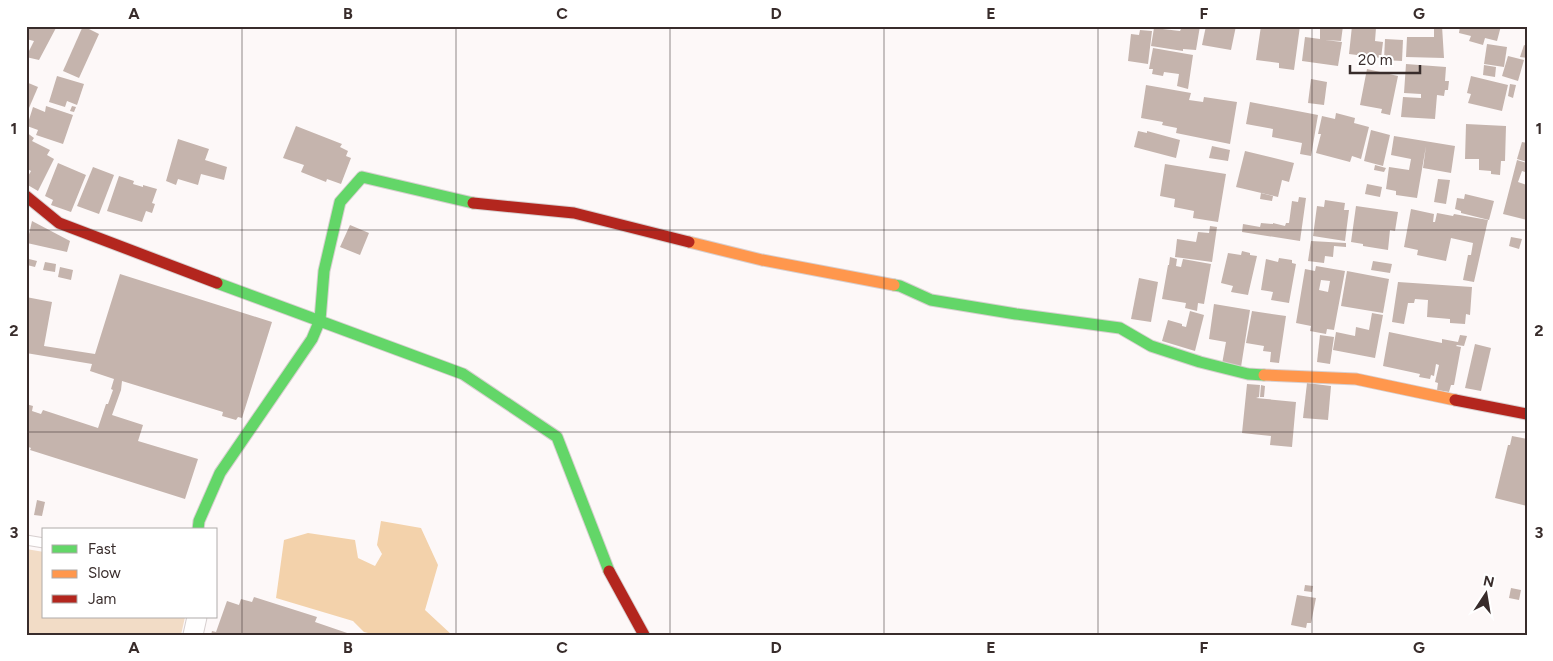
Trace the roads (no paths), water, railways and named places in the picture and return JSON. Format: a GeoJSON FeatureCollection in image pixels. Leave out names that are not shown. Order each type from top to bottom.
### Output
{"type":"FeatureCollection","features":[{"type":"Feature","properties":{"kind":"street"},"geometry":{"type":"LineString","coordinates":[[198,528],[199,522],[220,473],[312,339],[320,320],[324,271],[340,202],[362,177],[467,202],[574,213],[762,260],[900,286],[931,300],[1120,328],[1151,346],[1200,362],[1248,374],[1356,380],[1527,414]]}},
{"type":"Feature","properties":{"kind":"street"},"geometry":{"type":"LineString","coordinates":[[26,196],[59,223],[164,264],[463,374],[557,437],[612,576],[644,635]]}},
{"type":"Feature","properties":{"kind":"street"},"geometry":{"type":"LineString","coordinates":[[193,635],[197,618]]}},
{"type":"Feature","properties":{"kind":"lane"},"geometry":{"type":"LineString","coordinates":[[26,540],[42,543]]}}]}
